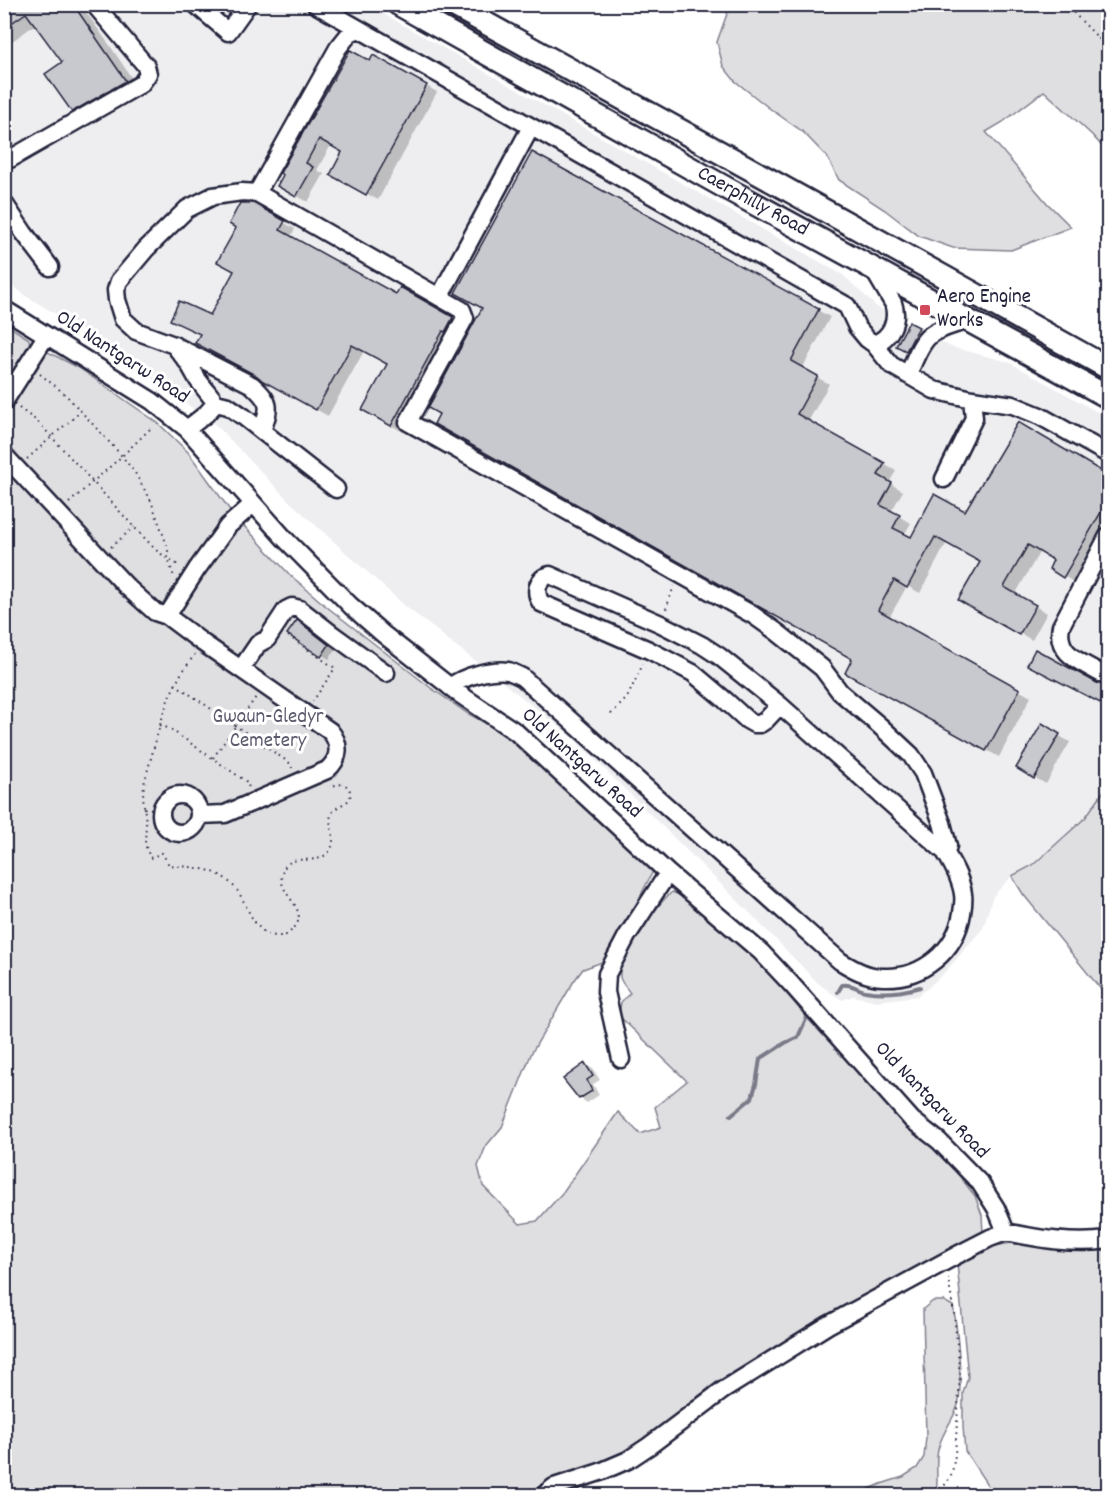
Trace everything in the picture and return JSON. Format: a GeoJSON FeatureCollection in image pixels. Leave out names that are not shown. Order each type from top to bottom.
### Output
{"type":"FeatureCollection","features":[{"type":"Feature","properties":{"kind":"main road","name":"Caerphilly Road"},"geometry":{"type":"LineString","coordinates":[[398,4],[873,269],[1108,397]]}},
{"type":"Feature","properties":{"kind":"main road","name":"Caerphilly Road"},"geometry":{"type":"LineString","coordinates":[[451,4],[1108,368]]}},
{"type":"Feature","properties":{"kind":"street"},"geometry":{"type":"LineString","coordinates":[[4,160],[10,159],[141,84],[148,74],[146,66],[94,4]]}},
{"type":"Feature","properties":{"kind":"street"},"geometry":{"type":"LineString","coordinates":[[195,4],[228,32],[248,4]]}},
{"type":"Feature","properties":{"kind":"street"},"geometry":{"type":"LineString","coordinates":[[315,4],[848,306],[857,327],[891,365],[934,390],[1013,405],[1040,416],[1108,454]]}},
{"type":"Feature","properties":{"kind":"street"},"geometry":{"type":"LineString","coordinates":[[258,193],[338,48],[350,33],[359,30]]}},
{"type":"Feature","properties":{"kind":"street"},"geometry":{"type":"LineString","coordinates":[[440,296],[531,127]]}},
{"type":"Feature","properties":{"kind":"street"},"geometry":{"type":"LineString","coordinates":[[262,431],[269,412],[265,399],[252,385],[174,345],[136,331],[123,319],[117,300],[116,290],[119,281],[146,249],[187,209],[213,196],[242,192],[258,193],[462,310],[465,318],[408,422],[743,609],[786,639],[822,668],[840,692],[911,755],[923,773],[942,823],[948,846],[945,852]]}},
{"type":"Feature","properties":{"kind":"street"},"geometry":{"type":"LineString","coordinates":[[4,203],[50,267]]}},
{"type":"Feature","properties":{"kind":"street"},"geometry":{"type":"LineString","coordinates":[[873,269],[895,309],[895,319],[888,334],[882,341],[874,344]]}},
{"type":"Feature","properties":{"kind":"street","name":"Old Nantgarw Road"},"geometry":{"type":"LineString","coordinates":[[4,309],[152,401],[187,429],[253,504],[351,606],[454,690],[516,732],[668,873],[761,952],[912,1120],[939,1141],[980,1183],[996,1208],[1006,1232]]}},
{"type":"Feature","properties":{"kind":"street"},"geometry":{"type":"LineString","coordinates":[[908,375],[928,338],[940,330],[967,320]]}},
{"type":"Feature","properties":{"kind":"street"},"geometry":{"type":"LineString","coordinates":[[5,401],[46,336]]}},
{"type":"Feature","properties":{"kind":"street"},"geometry":{"type":"LineString","coordinates":[[174,345],[216,403],[228,406],[336,489]]}},
{"type":"Feature","properties":{"kind":"street"},"geometry":{"type":"LineString","coordinates":[[944,479],[974,418],[972,399]]}},
{"type":"Feature","properties":{"kind":"street"},"geometry":{"type":"LineString","coordinates":[[187,429],[216,403]]}},
{"type":"Feature","properties":{"kind":"street"},"geometry":{"type":"LineString","coordinates":[[4,455],[127,587],[148,606],[167,616],[334,735],[338,754],[332,766],[327,770],[225,814],[200,815]]}},
{"type":"Feature","properties":{"kind":"street"},"geometry":{"type":"LineString","coordinates":[[167,616],[228,526],[253,504]]}},
{"type":"Feature","properties":{"kind":"street"},"geometry":{"type":"LineString","coordinates":[[1102,674],[1067,653],[1059,636],[1061,626],[1108,536]]}},
{"type":"Feature","properties":{"kind":"street"},"geometry":{"type":"LineString","coordinates":[[454,690],[493,676],[498,672],[508,671],[522,676],[840,961],[866,974],[881,978],[894,977],[923,968],[939,957],[953,940],[960,923],[964,896],[955,868],[945,852],[780,705],[719,656],[661,624],[550,575],[541,579],[536,590],[541,603],[649,650],[693,674],[754,724],[760,724],[766,720],[780,705]]}},
{"type":"Feature","properties":{"kind":"street"},"geometry":{"type":"LineString","coordinates":[[241,669],[258,644],[267,639],[286,610],[292,607],[300,609],[386,674]]}},
{"type":"Feature","properties":{"kind":"street"},"geometry":{"type":"LineString","coordinates":[[182,794],[197,804],[200,815],[191,831],[179,834],[167,829],[153,809],[170,797],[182,794]]}},
{"type":"Feature","properties":{"kind":"street"},"geometry":{"type":"LineString","coordinates":[[621,1059],[606,992],[607,974],[627,936],[668,873]]}},
{"type":"Feature","properties":{"kind":"street"},"geometry":{"type":"LineString","coordinates":[[543,1496],[554,1488],[628,1460],[722,1391],[828,1325],[990,1238],[1006,1232],[1046,1240],[1091,1243],[1108,1240]]}},
{"type":"Feature","properties":{"kind":"path"},"geometry":{"type":"LineString","coordinates":[[1065,4],[1108,48]]}},
{"type":"Feature","properties":{"kind":"path"},"geometry":{"type":"LineString","coordinates":[[27,365],[59,389],[135,472],[151,501],[168,548],[168,559],[174,578]]}},
{"type":"Feature","properties":{"kind":"path"},"geometry":{"type":"LineString","coordinates":[[5,401],[38,422],[156,550],[192,577]]}},
{"type":"Feature","properties":{"kind":"path"},"geometry":{"type":"LineString","coordinates":[[17,469],[81,411]]}},
{"type":"Feature","properties":{"kind":"path"},"geometry":{"type":"LineString","coordinates":[[58,513],[150,429]]}},
{"type":"Feature","properties":{"kind":"path"},"geometry":{"type":"LineString","coordinates":[[100,558],[134,527]]}},
{"type":"Feature","properties":{"kind":"path"},"geometry":{"type":"LineString","coordinates":[[289,636],[335,668],[309,705]]}},
{"type":"Feature","properties":{"kind":"path"},"geometry":{"type":"LineString","coordinates":[[175,684],[291,764],[299,783]]}},
{"type":"Feature","properties":{"kind":"path"},"geometry":{"type":"LineString","coordinates":[[213,758],[260,692]]}},
{"type":"Feature","properties":{"kind":"path"},"geometry":{"type":"LineString","coordinates":[[160,725],[170,729],[247,782],[255,801]]}},
{"type":"Feature","properties":{"kind":"path"},"geometry":{"type":"LineString","coordinates":[[930,1496],[946,1484],[952,1473],[955,1455],[960,1375],[954,1313],[945,1262]]}},
{"type":"Feature","properties":{"kind":"shaded area"},"geometry":{"type":"Polygon","coordinates":[[[5,5],[368,5],[843,275],[877,307],[914,328],[951,347],[1009,362],[1108,418],[1108,785],[1085,818],[1033,865],[1012,876],[993,896],[983,928],[948,969],[917,996],[878,1001],[853,996],[842,1000],[818,983],[571,736],[405,606],[290,502],[218,427],[101,341],[26,296],[5,280],[5,5]]]}},
{"type":"Feature","properties":{"kind":"green space"},"geometry":{"type":"Polygon","coordinates":[[[718,5],[1108,5],[1108,153],[1044,91],[986,132],[1047,203],[1071,227],[1011,250],[953,248],[919,236],[885,210],[839,180],[827,157],[803,132],[735,81],[723,66],[717,42],[728,11],[718,5]]]}},
{"type":"Feature","properties":{"kind":"green space","name":"Gwaun-Gledyr Cemetery"},"geometry":{"type":"Polygon","coordinates":[[[4,323],[29,339],[30,348],[41,355],[48,352],[79,368],[158,423],[188,452],[232,513],[289,574],[327,607],[431,688],[467,713],[502,732],[600,818],[653,871],[608,960],[583,969],[574,981],[532,1052],[502,1127],[486,1146],[478,1166],[483,1186],[520,1224],[537,1221],[563,1192],[618,1112],[640,1134],[661,1127],[655,1107],[687,1081],[619,1016],[621,1002],[630,993],[620,977],[625,957],[648,919],[672,892],[682,896],[716,921],[758,959],[807,1018],[900,1117],[946,1159],[975,1196],[982,1215],[983,1233],[835,1311],[778,1349],[718,1381],[627,1454],[559,1476],[540,1486],[530,1495],[5,1495],[4,323]]]}},
{"type":"Feature","properties":{"kind":"green space"},"geometry":{"type":"Polygon","coordinates":[[[1108,785],[1108,998],[1023,894],[1012,876],[1033,865],[1085,818],[1108,785]]]}},
{"type":"Feature","properties":{"kind":"green space"},"geometry":{"type":"Polygon","coordinates":[[[1011,1243],[1079,1250],[1108,1248],[1108,1495],[991,1495],[992,1492],[965,1451],[963,1393],[968,1377],[957,1263],[990,1247],[1011,1243]]]}},
{"type":"Feature","properties":{"kind":"green space"},"geometry":{"type":"Polygon","coordinates":[[[933,1301],[944,1301],[953,1306],[960,1374],[957,1408],[938,1452],[936,1492],[930,1496],[855,1495],[903,1477],[917,1468],[924,1457],[926,1437],[923,1309],[933,1301]]]}},
{"type":"Feature","properties":{"kind":"building"},"geometry":{"type":"Polygon","coordinates":[[[4,4],[73,4],[126,81],[72,112],[45,74],[62,62],[26,13],[4,28],[4,4]]]}},
{"type":"Feature","properties":{"kind":"building"},"geometry":{"type":"Polygon","coordinates":[[[350,50],[370,61],[373,55],[427,85],[366,195],[330,175],[342,152],[319,139],[306,163],[313,167],[296,197],[277,186],[283,175],[280,173],[350,50]]]}},
{"type":"Feature","properties":{"kind":"building"},"geometry":{"type":"Polygon","coordinates":[[[532,152],[819,309],[791,361],[818,376],[797,414],[885,463],[878,475],[892,483],[880,505],[900,515],[893,528],[911,537],[934,494],[965,511],[1018,422],[1108,475],[1108,500],[1063,578],[1049,569],[1053,560],[1028,545],[1004,587],[1036,605],[1019,635],[958,600],[980,562],[935,537],[907,588],[894,580],[878,610],[1020,689],[986,751],[845,673],[852,659],[434,424],[439,414],[428,408],[482,308],[455,293],[532,152]]]}},
{"type":"Feature","properties":{"kind":"building"},"geometry":{"type":"Polygon","coordinates":[[[240,203],[253,203],[285,221],[280,230],[396,294],[400,287],[453,317],[391,426],[362,410],[387,364],[352,345],[316,410],[195,343],[200,334],[170,320],[179,301],[210,315],[234,271],[217,262],[236,228],[229,224],[240,203]]]}},
{"type":"Feature","properties":{"kind":"building"},"geometry":{"type":"Polygon","coordinates":[[[909,322],[919,327],[906,351],[896,346],[909,322]]]}},
{"type":"Feature","properties":{"kind":"building"},"geometry":{"type":"Polygon","coordinates":[[[297,620],[329,645],[321,657],[287,634],[297,620]]]}},
{"type":"Feature","properties":{"kind":"building"},"geometry":{"type":"Polygon","coordinates":[[[1035,649],[1108,687],[1108,707],[1027,665],[1035,649]]]}},
{"type":"Feature","properties":{"kind":"building"},"geometry":{"type":"Polygon","coordinates":[[[1042,723],[1060,734],[1034,779],[1016,768],[1042,723]]]}},
{"type":"Feature","properties":{"kind":"building"},"geometry":{"type":"Polygon","coordinates":[[[585,1063],[593,1076],[587,1080],[592,1091],[579,1099],[563,1079],[585,1063]]]}},
{"type":"Feature","properties":{"kind":"waterway"},"geometry":{"type":"LineString","coordinates":[[838,992],[842,985],[878,992],[920,987]]}},
{"type":"Feature","properties":{"kind":"waterway"},"geometry":{"type":"LineString","coordinates":[[731,1115],[752,1098],[760,1059],[798,1037],[807,1017]]}},
{"type":"Feature","properties":{"kind":"place","name":"Aero Engine Works"},"geometry":{"type":"Point","coordinates":[925,310]}}]}
